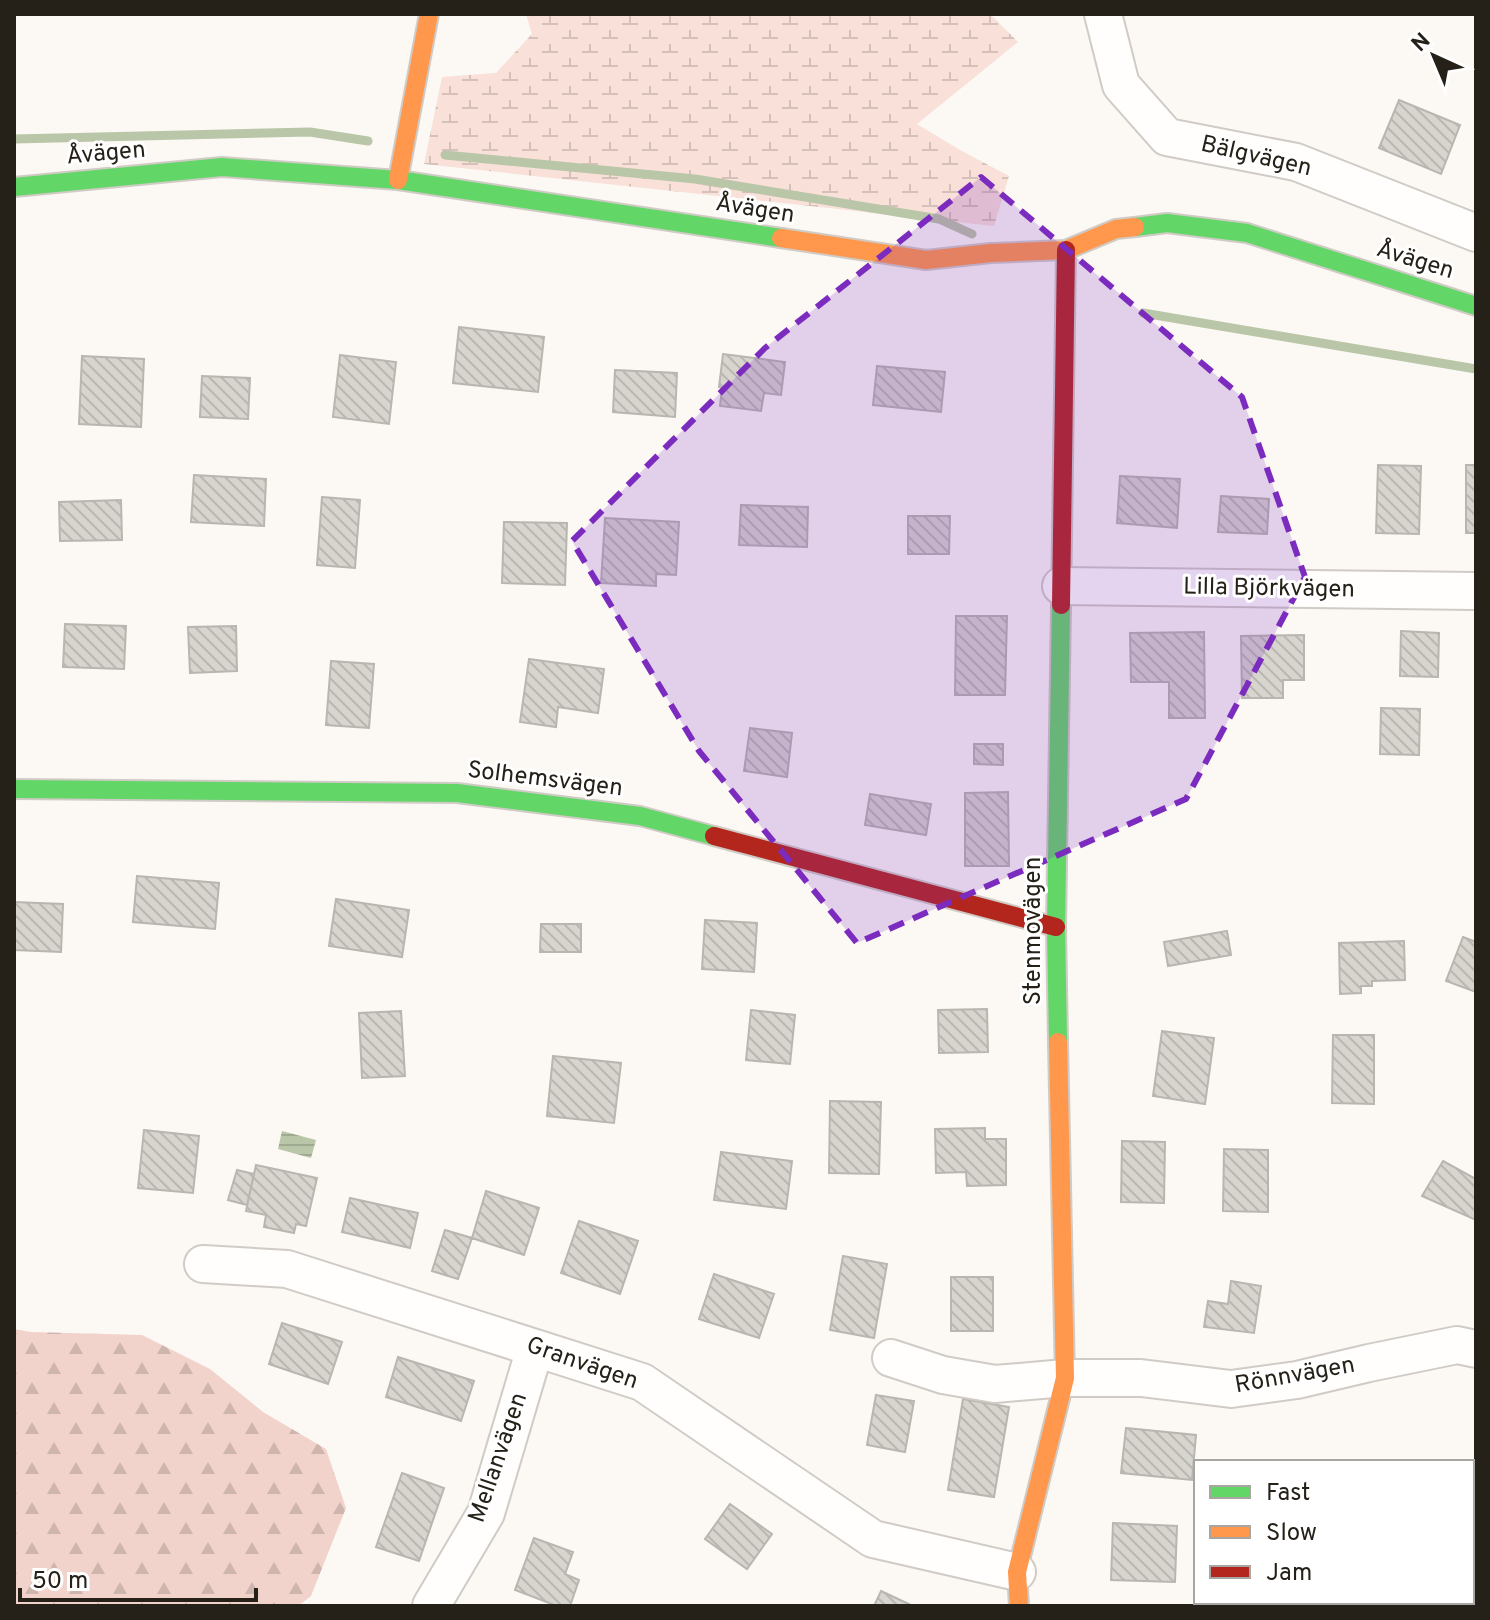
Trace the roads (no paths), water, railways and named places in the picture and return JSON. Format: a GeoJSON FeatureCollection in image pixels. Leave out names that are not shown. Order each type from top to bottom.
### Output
{"type":"FeatureCollection","features":[{"type":"Feature","properties":{"kind":"street"},"geometry":{"type":"LineString","coordinates":[[398,180],[429,14]]}},
{"type":"Feature","properties":{"kind":"street","name":"Bälgvägen"},"geometry":{"type":"LineString","coordinates":[[1103,14],[1121,85],[1167,137],[1296,162],[1476,233]]}},
{"type":"Feature","properties":{"kind":"street","name":"Åvägen"},"geometry":{"type":"LineString","coordinates":[[14,187],[222,167],[398,180],[926,260],[1066,250],[1116,229],[1167,223],[1247,233],[1476,306]]}},
{"type":"Feature","properties":{"kind":"street","name":"Stenmovägen"},"geometry":{"type":"LineString","coordinates":[[1018,1589],[1065,1378],[1056,927],[1066,250]]}},
{"type":"Feature","properties":{"kind":"street","name":"Lilla Björkvägen"},"geometry":{"type":"LineString","coordinates":[[1061,586],[1476,591]]}},
{"type":"Feature","properties":{"kind":"street","name":"Solhemsvägen"},"geometry":{"type":"LineString","coordinates":[[14,789],[457,793],[640,816],[1056,927]]}},
{"type":"Feature","properties":{"kind":"street","name":"Granvägen"},"geometry":{"type":"LineString","coordinates":[[203,1264],[287,1269],[642,1382],[873,1539],[1018,1589]]}},
{"type":"Feature","properties":{"kind":"street","name":"Rönnvägen"},"geometry":{"type":"LineString","coordinates":[[891,1358],[943,1375],[995,1384],[1065,1378],[1141,1378],[1231,1389],[1297,1380],[1457,1345],[1476,1349]]}},
{"type":"Feature","properties":{"kind":"street","name":"Mellanvägen"},"geometry":{"type":"LineString","coordinates":[[431,1606],[486,1513],[535,1348]]}},
{"type":"Feature","properties":{"kind":"waterway"},"geometry":{"type":"LineString","coordinates":[[14,139],[310,132],[368,141]]}},
{"type":"Feature","properties":{"kind":"waterway"},"geometry":{"type":"LineString","coordinates":[[445,155],[695,179],[939,219],[972,234]]}},
{"type":"Feature","properties":{"kind":"waterway"},"geometry":{"type":"LineString","coordinates":[[1143,313],[1476,369]]}}]}
